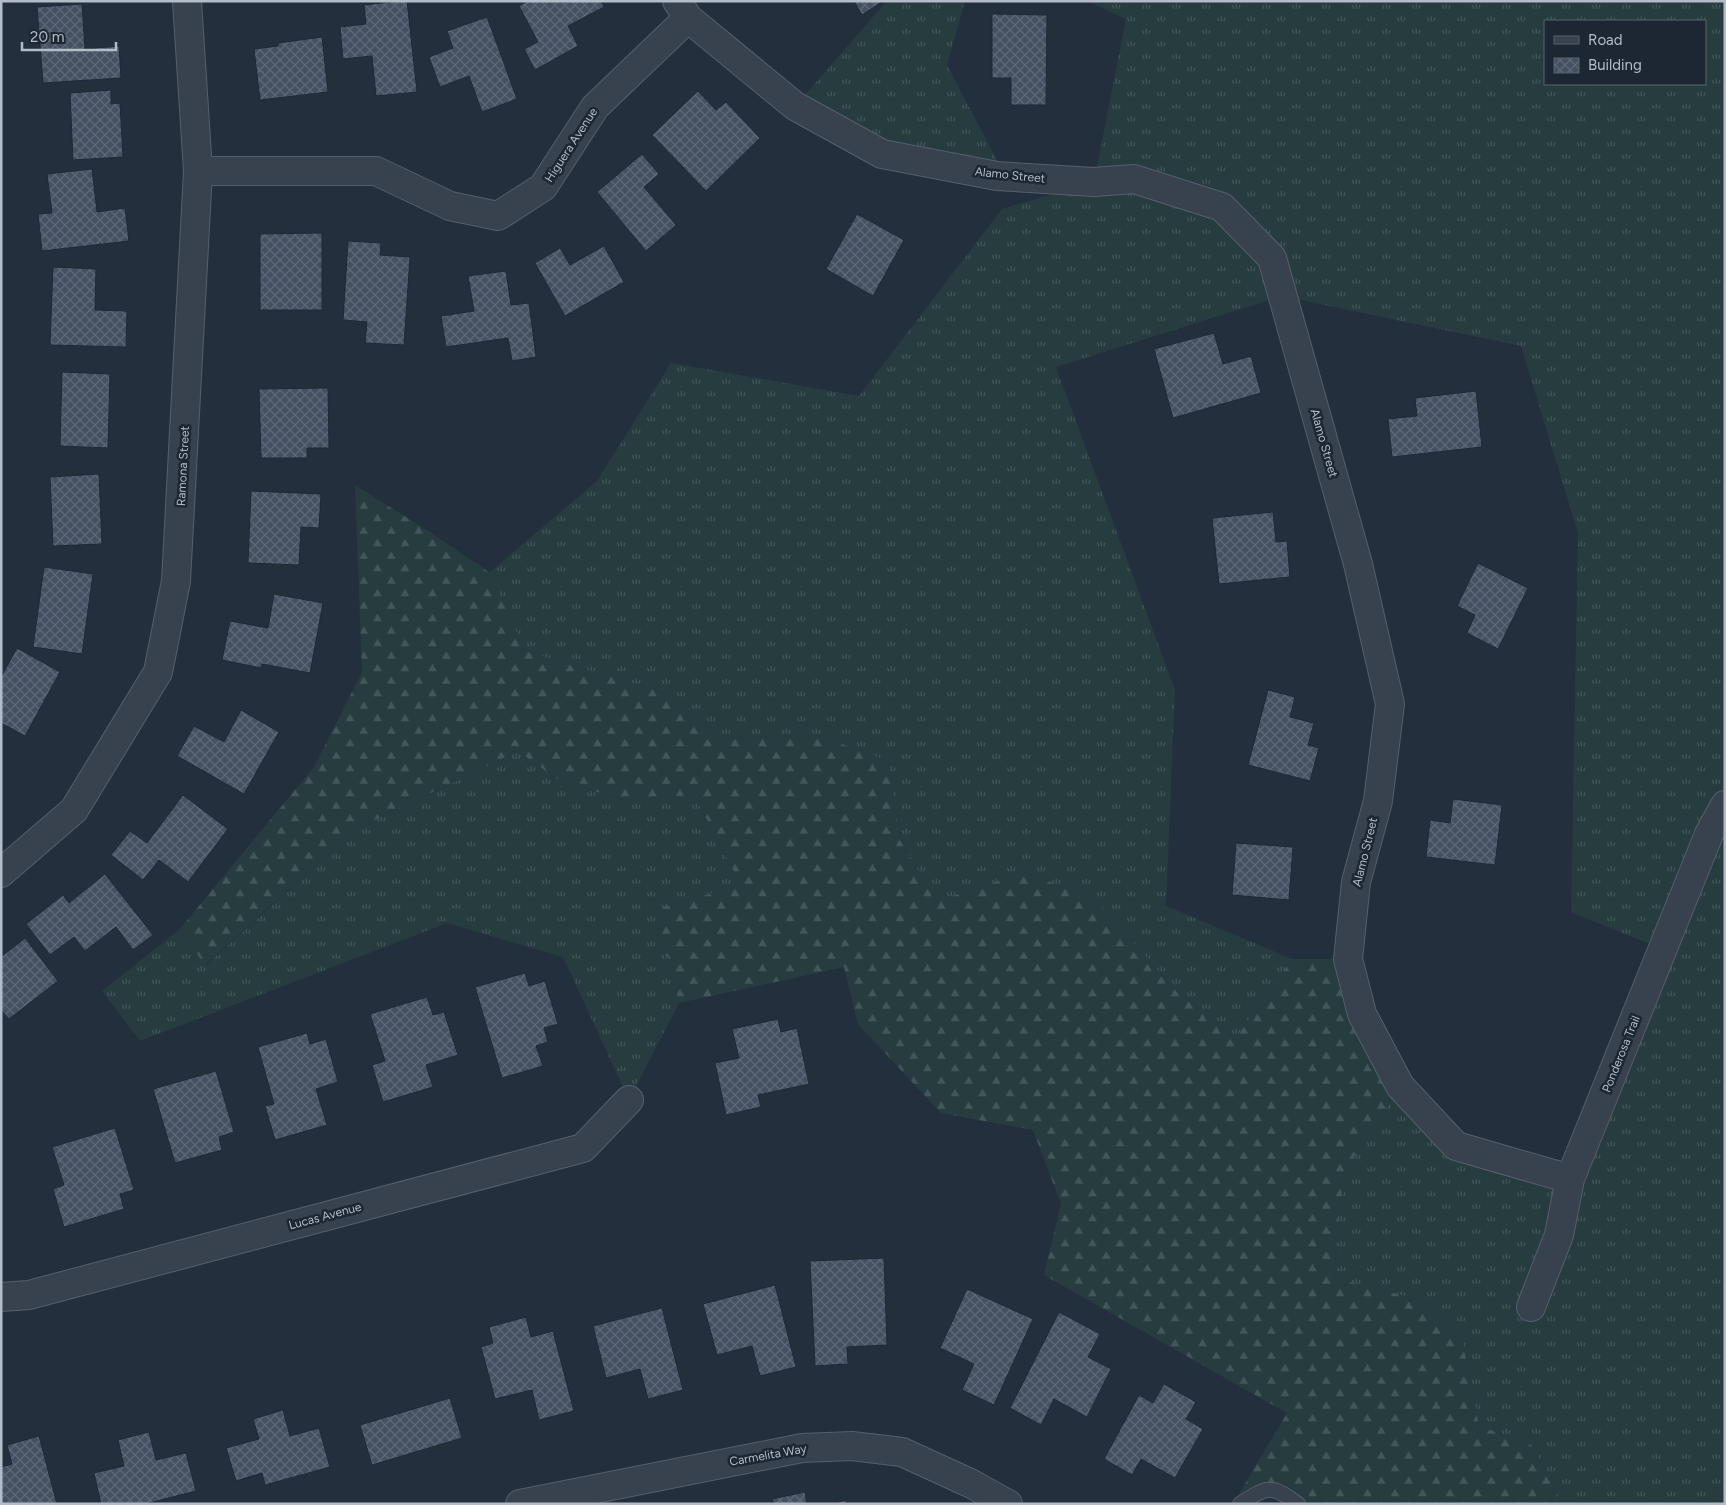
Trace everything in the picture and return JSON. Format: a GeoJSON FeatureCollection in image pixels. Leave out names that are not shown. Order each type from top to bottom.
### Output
{"type":"FeatureCollection","features":[{"type":"Feature","properties":{"kind":"street","name":"Ramona Street"},"geometry":{"type":"LineString","coordinates":[[1,873],[74,810],[158,672],[176,581],[198,171],[187,1]]}},
{"type":"Feature","properties":{"kind":"street","name":"Higuera Avenue"},"geometry":{"type":"LineString","coordinates":[[198,171],[376,171],[450,206],[498,216],[543,187],[595,107],[682,10]]}},
{"type":"Feature","properties":{"kind":"street","name":"Alamo Street"},"geometry":{"type":"LineString","coordinates":[[682,10],[795,106],[882,154],[997,176],[1094,182],[1134,179],[1222,206],[1272,258],[1358,564],[1390,704],[1378,801],[1356,882],[1348,959],[1362,1014],[1400,1086],[1456,1146],[1570,1179]]}},
{"type":"Feature","properties":{"kind":"street","name":"Ponderosa Trail"},"geometry":{"type":"LineString","coordinates":[[1531,1307],[1559,1235],[1570,1179],[1709,834],[1725,805]]}},
{"type":"Feature","properties":{"kind":"street","name":"Lucas Avenue"},"geometry":{"type":"LineString","coordinates":[[1,1296],[29,1295],[583,1148],[629,1100]]}},
{"type":"Feature","properties":{"kind":"street","name":"Carmelita Way"},"geometry":{"type":"LineString","coordinates":[[520,1504],[802,1448],[852,1446],[902,1452],[972,1484],[1008,1504]]}},
{"type":"Feature","properties":{"kind":"lane"},"geometry":{"type":"LineString","coordinates":[[1240,1504],[1261,1490],[1280,1490],[1298,1504]]}},
{"type":"Feature","properties":{"kind":"green space"},"geometry":{"type":"Polygon","coordinates":[[[887,1],[965,1],[947,65],[999,164],[882,154],[795,106],[887,1]]]}},
{"type":"Feature","properties":{"kind":"green space"},"geometry":{"type":"Polygon","coordinates":[[[1087,1],[1725,1],[1725,1504],[1562,1504],[1532,1445],[1479,1426],[1462,1338],[1409,1297],[1334,1279],[1343,1174],[1400,1086],[1456,1146],[1570,1179],[1662,949],[1571,912],[1578,533],[1521,346],[1282,296],[1056,367],[1175,690],[1166,906],[1292,959],[1235,1039],[1175,990],[1096,900],[1025,872],[937,901],[900,840],[888,761],[815,734],[723,739],[664,693],[525,651],[489,573],[597,481],[671,363],[859,396],[1002,209],[1094,182],[1126,19],[1087,1]]]}},
{"type":"Feature","properties":{"kind":"green space"},"geometry":{"type":"Polygon","coordinates":[[[355,485],[489,572],[525,651],[664,693],[723,739],[815,734],[888,761],[900,840],[937,901],[1025,872],[1096,900],[1175,990],[1235,1039],[1292,959],[1348,959],[1400,1086],[1343,1174],[1334,1278],[1409,1297],[1462,1338],[1479,1426],[1532,1445],[1562,1504],[1298,1504],[1280,1490],[1233,1504],[1287,1413],[1044,1275],[1061,1204],[1033,1130],[941,1113],[858,1024],[844,967],[679,1003],[656,909],[741,885],[694,795],[624,800],[560,781],[518,751],[356,829],[205,965],[179,930],[314,767],[362,672],[355,485]]]}},
{"type":"Feature","properties":{"kind":"green space"},"geometry":{"type":"Polygon","coordinates":[[[518,751],[560,781],[623,800],[694,795],[741,885],[656,909],[679,1003],[629,1100],[563,957],[447,923],[140,1041],[102,991],[179,930],[206,965],[356,829],[518,751]]]}},
{"type":"Feature","properties":{"kind":"building"},"geometry":{"type":"Polygon","coordinates":[[[407,1],[417,92],[376,96],[372,56],[343,59],[340,27],[366,24],[364,5],[407,1]]]}},
{"type":"Feature","properties":{"kind":"building"},"geometry":{"type":"Polygon","coordinates":[[[527,1],[601,1],[604,7],[568,26],[578,46],[535,70],[524,49],[538,42],[519,6],[527,1]]]}},
{"type":"Feature","properties":{"kind":"building"},"geometry":{"type":"Polygon","coordinates":[[[854,1],[883,1],[862,15],[854,1]]]}},
{"type":"Feature","properties":{"kind":"building"},"geometry":{"type":"Polygon","coordinates":[[[82,4],[85,49],[119,46],[121,78],[43,83],[37,7],[82,4]]]}},
{"type":"Feature","properties":{"kind":"building"},"geometry":{"type":"Polygon","coordinates":[[[992,14],[1047,15],[1046,105],[1011,105],[1011,78],[992,78],[992,14]]]}},
{"type":"Feature","properties":{"kind":"building"},"geometry":{"type":"Polygon","coordinates":[[[487,17],[517,99],[482,112],[469,76],[440,87],[429,57],[453,48],[447,31],[487,17]]]}},
{"type":"Feature","properties":{"kind":"building"},"geometry":{"type":"Polygon","coordinates":[[[322,37],[328,92],[260,100],[254,49],[278,46],[278,43],[322,37]]]}},
{"type":"Feature","properties":{"kind":"building"},"geometry":{"type":"Polygon","coordinates":[[[111,90],[111,104],[120,103],[123,157],[73,160],[70,93],[111,90]]]}},
{"type":"Feature","properties":{"kind":"building"},"geometry":{"type":"Polygon","coordinates":[[[698,91],[716,110],[726,102],[760,138],[706,191],[652,135],[698,91]]]}},
{"type":"Feature","properties":{"kind":"building"},"geometry":{"type":"Polygon","coordinates":[[[642,154],[659,174],[644,187],[676,225],[646,251],[597,192],[642,154]]]}},
{"type":"Feature","properties":{"kind":"building"},"geometry":{"type":"Polygon","coordinates":[[[92,169],[97,212],[125,208],[129,241],[42,251],[38,214],[52,213],[47,174],[92,169]]]}},
{"type":"Feature","properties":{"kind":"building"},"geometry":{"type":"Polygon","coordinates":[[[857,214],[904,240],[873,296],[826,269],[857,214]]]}},
{"type":"Feature","properties":{"kind":"building"},"geometry":{"type":"Polygon","coordinates":[[[322,233],[322,310],[260,310],[260,234],[322,233]]]}},
{"type":"Feature","properties":{"kind":"building"},"geometry":{"type":"Polygon","coordinates":[[[348,241],[381,243],[380,255],[410,257],[404,345],[365,343],[367,322],[343,320],[348,241]]]}},
{"type":"Feature","properties":{"kind":"building"},"geometry":{"type":"Polygon","coordinates":[[[604,246],[624,282],[565,316],[535,263],[560,248],[570,265],[604,246]]]}},
{"type":"Feature","properties":{"kind":"building"},"geometry":{"type":"Polygon","coordinates":[[[53,267],[96,269],[95,310],[127,311],[126,347],[50,345],[53,267]]]}},
{"type":"Feature","properties":{"kind":"building"},"geometry":{"type":"Polygon","coordinates":[[[506,271],[511,305],[529,303],[536,357],[512,361],[508,338],[446,347],[441,316],[474,311],[468,276],[506,271]]]}},
{"type":"Feature","properties":{"kind":"building"},"geometry":{"type":"Polygon","coordinates":[[[1214,333],[1223,364],[1251,356],[1261,393],[1173,418],[1154,349],[1214,333]]]}},
{"type":"Feature","properties":{"kind":"building"},"geometry":{"type":"Polygon","coordinates":[[[62,372],[110,374],[108,448],[60,446],[62,372]]]}},
{"type":"Feature","properties":{"kind":"building"},"geometry":{"type":"Polygon","coordinates":[[[328,388],[329,448],[307,448],[307,458],[261,458],[259,389],[328,388]]]}},
{"type":"Feature","properties":{"kind":"building"},"geometry":{"type":"Polygon","coordinates":[[[1476,391],[1482,447],[1392,457],[1388,419],[1417,416],[1415,398],[1476,391]]]}},
{"type":"Feature","properties":{"kind":"building"},"geometry":{"type":"Polygon","coordinates":[[[99,474],[102,544],[53,546],[50,477],[99,474]]]}},
{"type":"Feature","properties":{"kind":"building"},"geometry":{"type":"Polygon","coordinates":[[[251,491],[321,494],[319,528],[301,527],[299,565],[248,563],[251,491]]]}},
{"type":"Feature","properties":{"kind":"building"},"geometry":{"type":"Polygon","coordinates":[[[1273,512],[1276,542],[1287,541],[1290,577],[1219,584],[1212,518],[1273,512]]]}},
{"type":"Feature","properties":{"kind":"building"},"geometry":{"type":"Polygon","coordinates":[[[1478,563],[1528,588],[1498,649],[1467,633],[1475,615],[1457,606],[1478,563]]]}},
{"type":"Feature","properties":{"kind":"building"},"geometry":{"type":"Polygon","coordinates":[[[44,567],[93,574],[82,654],[33,647],[44,567]]]}},
{"type":"Feature","properties":{"kind":"building"},"geometry":{"type":"Polygon","coordinates":[[[274,594],[323,603],[310,673],[262,664],[261,668],[222,660],[230,621],[268,628],[274,594]]]}},
{"type":"Feature","properties":{"kind":"building"},"geometry":{"type":"Polygon","coordinates":[[[17,648],[60,672],[25,736],[1,723],[1,677],[17,648]]]}},
{"type":"Feature","properties":{"kind":"building"},"geometry":{"type":"Polygon","coordinates":[[[1268,690],[1295,697],[1290,717],[1314,723],[1308,745],[1319,748],[1310,781],[1248,765],[1268,690]]]}},
{"type":"Feature","properties":{"kind":"building"},"geometry":{"type":"Polygon","coordinates":[[[241,710],[279,732],[244,794],[177,756],[194,726],[224,742],[241,710]]]}},
{"type":"Feature","properties":{"kind":"building"},"geometry":{"type":"Polygon","coordinates":[[[183,795],[228,829],[188,882],[159,860],[143,880],[111,855],[130,831],[147,843],[183,795]]]}},
{"type":"Feature","properties":{"kind":"building"},"geometry":{"type":"Polygon","coordinates":[[[1453,799],[1502,805],[1495,865],[1426,857],[1430,820],[1450,823],[1453,799]]]}},
{"type":"Feature","properties":{"kind":"building"},"geometry":{"type":"Polygon","coordinates":[[[1236,843],[1293,847],[1289,900],[1232,895],[1236,843]]]}},
{"type":"Feature","properties":{"kind":"building"},"geometry":{"type":"Polygon","coordinates":[[[105,874],[153,935],[133,950],[116,927],[85,951],[74,937],[50,955],[26,924],[63,895],[69,903],[105,874]]]}},
{"type":"Feature","properties":{"kind":"building"},"geometry":{"type":"Polygon","coordinates":[[[25,938],[58,981],[9,1019],[1,1010],[1,957],[25,938]]]}},
{"type":"Feature","properties":{"kind":"building"},"geometry":{"type":"Polygon","coordinates":[[[525,973],[529,986],[545,981],[558,1024],[544,1028],[548,1042],[536,1046],[543,1066],[502,1078],[475,987],[525,973]]]}},
{"type":"Feature","properties":{"kind":"building"},"geometry":{"type":"Polygon","coordinates":[[[427,997],[433,1015],[444,1012],[458,1055],[426,1065],[433,1087],[383,1102],[372,1065],[385,1061],[370,1014],[427,997]]]}},
{"type":"Feature","properties":{"kind":"building"},"geometry":{"type":"Polygon","coordinates":[[[778,1019],[781,1032],[797,1028],[809,1084],[758,1095],[761,1107],[726,1115],[715,1063],[739,1058],[732,1029],[778,1019]]]}},
{"type":"Feature","properties":{"kind":"building"},"geometry":{"type":"Polygon","coordinates":[[[307,1033],[310,1044],[326,1039],[338,1082],[316,1089],[327,1125],[275,1140],[265,1106],[274,1104],[258,1047],[307,1033]]]}},
{"type":"Feature","properties":{"kind":"building"},"geometry":{"type":"Polygon","coordinates":[[[216,1071],[234,1132],[219,1137],[222,1150],[175,1163],[153,1089],[216,1071]]]}},
{"type":"Feature","properties":{"kind":"building"},"geometry":{"type":"Polygon","coordinates":[[[115,1128],[134,1190],[120,1194],[124,1209],[64,1227],[53,1189],[64,1185],[52,1147],[115,1128]]]}},
{"type":"Feature","properties":{"kind":"building"},"geometry":{"type":"Polygon","coordinates":[[[884,1258],[887,1345],[847,1347],[848,1364],[815,1366],[810,1261],[884,1258]]]}},
{"type":"Feature","properties":{"kind":"building"},"geometry":{"type":"Polygon","coordinates":[[[775,1285],[796,1367],[760,1376],[752,1346],[717,1355],[703,1304],[775,1285]]]}},
{"type":"Feature","properties":{"kind":"building"},"geometry":{"type":"Polygon","coordinates":[[[967,1289],[1033,1319],[994,1405],[962,1390],[974,1364],[940,1348],[967,1289]]]}},
{"type":"Feature","properties":{"kind":"building"},"geometry":{"type":"Polygon","coordinates":[[[662,1308],[683,1390],[648,1399],[640,1369],[606,1378],[593,1326],[662,1308]]]}},
{"type":"Feature","properties":{"kind":"building"},"geometry":{"type":"Polygon","coordinates":[[[1059,1312],[1100,1334],[1088,1357],[1111,1369],[1087,1417],[1054,1399],[1041,1425],[1010,1408],[1059,1312]]]}},
{"type":"Feature","properties":{"kind":"building"},"geometry":{"type":"Polygon","coordinates":[[[526,1317],[531,1337],[553,1331],[574,1411],[539,1420],[532,1390],[495,1399],[481,1347],[493,1343],[489,1327],[526,1317]]]}},
{"type":"Feature","properties":{"kind":"building"},"geometry":{"type":"Polygon","coordinates":[[[1164,1384],[1196,1402],[1186,1419],[1203,1429],[1175,1478],[1141,1459],[1132,1475],[1104,1459],[1139,1395],[1153,1403],[1164,1384]]]}},
{"type":"Feature","properties":{"kind":"building"},"geometry":{"type":"Polygon","coordinates":[[[450,1398],[462,1438],[372,1465],[360,1425],[450,1398]]]}},
{"type":"Feature","properties":{"kind":"building"},"geometry":{"type":"Polygon","coordinates":[[[283,1410],[290,1436],[319,1428],[330,1467],[265,1485],[262,1473],[236,1481],[226,1448],[259,1439],[253,1419],[283,1410]]]}},
{"type":"Feature","properties":{"kind":"building"},"geometry":{"type":"Polygon","coordinates":[[[149,1432],[156,1460],[186,1453],[196,1491],[145,1504],[101,1504],[94,1473],[124,1466],[118,1440],[149,1432]]]}},
{"type":"Feature","properties":{"kind":"building"},"geometry":{"type":"Polygon","coordinates":[[[39,1436],[57,1504],[1,1504],[1,1467],[12,1464],[7,1445],[39,1436]]]}},
{"type":"Feature","properties":{"kind":"building"},"geometry":{"type":"Polygon","coordinates":[[[805,1492],[807,1504],[774,1504],[772,1499],[805,1492]]]}},
{"type":"Feature","properties":{"kind":"building"},"geometry":{"type":"Polygon","coordinates":[[[846,1500],[847,1504],[831,1504],[846,1500]]]}}]}
